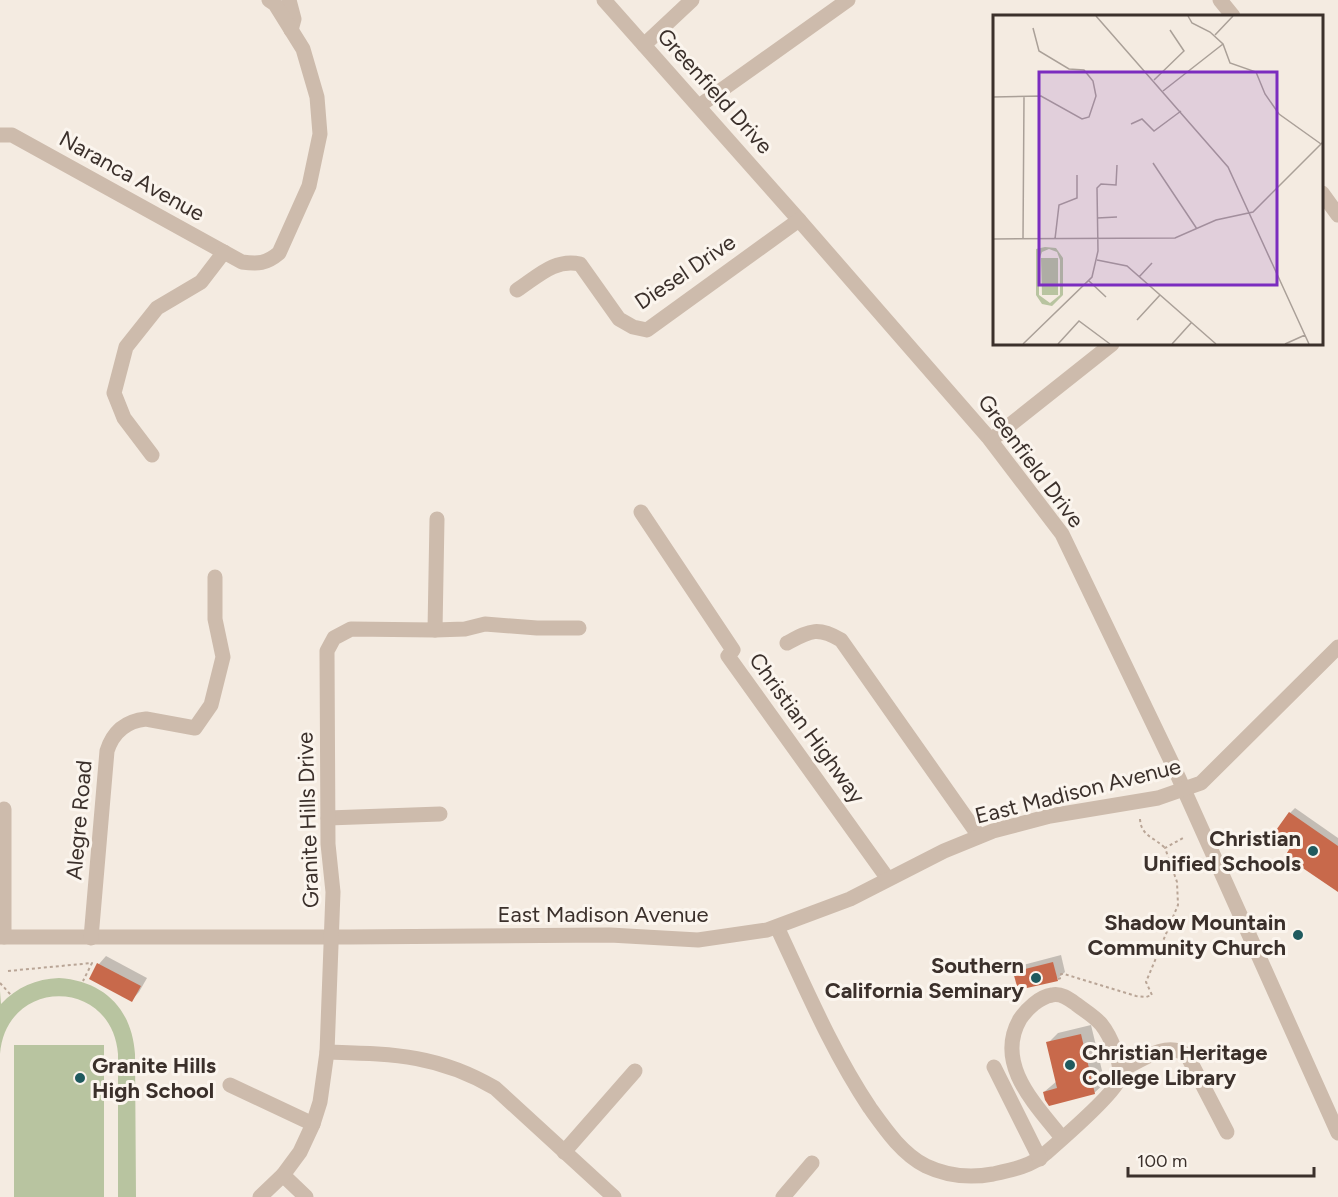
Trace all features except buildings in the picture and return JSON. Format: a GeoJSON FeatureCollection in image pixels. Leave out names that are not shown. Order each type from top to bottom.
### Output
{"type":"FeatureCollection","features":[{"type":"Feature","properties":{"kind":"street"},"geometry":{"type":"LineString","coordinates":[[269,0],[275,4],[291,30]]}},
{"type":"Feature","properties":{"kind":"street"},"geometry":{"type":"LineString","coordinates":[[289,0],[294,19],[291,30]]}},
{"type":"Feature","properties":{"kind":"street","name":"Greenfield Drive"},"geometry":{"type":"LineString","coordinates":[[604,0],[991,440],[1062,534],[1184,790],[1338,1132]]}},
{"type":"Feature","properties":{"kind":"street"},"geometry":{"type":"LineString","coordinates":[[644,45],[692,0]]}},
{"type":"Feature","properties":{"kind":"street"},"geometry":{"type":"LineString","coordinates":[[699,106],[849,0]]}},
{"type":"Feature","properties":{"kind":"street"},"geometry":{"type":"LineString","coordinates":[[1220,0],[1232,15]]}},
{"type":"Feature","properties":{"kind":"street","name":"Naranca Avenue"},"geometry":{"type":"LineString","coordinates":[[0,135],[12,135],[242,262],[260,264],[271,260],[279,253],[309,186],[320,134],[317,97],[303,49],[291,30]]}},
{"type":"Feature","properties":{"kind":"street"},"geometry":{"type":"LineString","coordinates":[[1323,194],[1338,215]]}},
{"type":"Feature","properties":{"kind":"street","name":"Diesel Drive"},"geometry":{"type":"LineString","coordinates":[[517,290],[556,264],[570,262],[580,264],[619,319],[630,326],[647,330],[799,220]]}},
{"type":"Feature","properties":{"kind":"street"},"geometry":{"type":"LineString","coordinates":[[152,455],[124,418],[114,393],[126,347],[157,308],[201,282],[224,252]]}},
{"type":"Feature","properties":{"kind":"street"},"geometry":{"type":"LineString","coordinates":[[991,440],[1111,345]]}},
{"type":"Feature","properties":{"kind":"street","name":"Christian Highway"},"geometry":{"type":"LineString","coordinates":[[641,512],[734,650],[728,656],[888,879]]}},
{"type":"Feature","properties":{"kind":"street"},"geometry":{"type":"LineString","coordinates":[[435,630],[437,519]]}},
{"type":"Feature","properties":{"kind":"street","name":"Alegre Road"},"geometry":{"type":"LineString","coordinates":[[92,938],[107,751],[119,730],[139,720],[146,719],[195,728],[211,705],[223,657],[215,619],[215,577]]}},
{"type":"Feature","properties":{"kind":"street","name":"Granite Hills Drive"},"geometry":{"type":"LineString","coordinates":[[260,1197],[283,1175],[300,1152],[313,1124],[320,1102],[327,1052],[333,891],[328,844],[327,651],[334,639],[351,629],[465,629],[485,624],[579,628]]}},
{"type":"Feature","properties":{"kind":"street"},"geometry":{"type":"LineString","coordinates":[[787,643],[813,630],[828,632],[841,640],[979,836]]}},
{"type":"Feature","properties":{"kind":"street","name":"East Madison Avenue"},"geometry":{"type":"LineString","coordinates":[[2,937],[610,934],[698,940],[767,930],[850,899],[944,851],[979,836],[1050,816],[1158,798],[1201,783],[1338,647]]}},
{"type":"Feature","properties":{"kind":"street"},"geometry":{"type":"LineString","coordinates":[[2,937],[4,809]]}},
{"type":"Feature","properties":{"kind":"street"},"geometry":{"type":"LineString","coordinates":[[328,818],[440,814]]}},
{"type":"Feature","properties":{"kind":"street"},"geometry":{"type":"LineString","coordinates":[[777,927],[837,1054],[882,1125],[902,1148],[926,1166],[955,1175],[977,1177],[1006,1172],[1040,1159],[1112,1091],[1118,1081],[1120,1071],[1116,1054],[1102,1026],[1068,998],[1051,995],[1042,998],[1024,1014],[1012,1037],[1016,1073],[1027,1093],[1062,1138]]}},
{"type":"Feature","properties":{"kind":"street"},"geometry":{"type":"LineString","coordinates":[[1120,1071],[1161,1050],[1172,1048],[1180,1050],[1186,1055],[1227,1132]]}},
{"type":"Feature","properties":{"kind":"street"},"geometry":{"type":"LineString","coordinates":[[327,1052],[391,1054],[420,1058],[467,1073],[495,1088],[614,1197]]}},
{"type":"Feature","properties":{"kind":"street"},"geometry":{"type":"LineString","coordinates":[[994,1067],[1040,1159]]}},
{"type":"Feature","properties":{"kind":"street"},"geometry":{"type":"LineString","coordinates":[[564,1152],[635,1071]]}},
{"type":"Feature","properties":{"kind":"street"},"geometry":{"type":"LineString","coordinates":[[230,1085],[313,1124]]}},
{"type":"Feature","properties":{"kind":"street"},"geometry":{"type":"LineString","coordinates":[[783,1197],[812,1163]]}},
{"type":"Feature","properties":{"kind":"street"},"geometry":{"type":"LineString","coordinates":[[283,1175],[306,1197]]}},
{"type":"Feature","properties":{"kind":"path"},"geometry":{"type":"LineString","coordinates":[[1059,979],[1061,974],[1064,974],[1136,996],[1152,995],[1146,982],[1178,905],[1177,882],[1165,848],[1145,834],[1141,828],[1140,819]]}},
{"type":"Feature","properties":{"kind":"path"},"geometry":{"type":"LineString","coordinates":[[1165,848],[1183,838]]}},
{"type":"Feature","properties":{"kind":"path"},"geometry":{"type":"LineString","coordinates":[[8,970],[92,963],[83,981]]}},
{"type":"Feature","properties":{"kind":"path"},"geometry":{"type":"LineString","coordinates":[[0,983],[11,995]]}},
{"type":"Feature","properties":{"kind":"green space"},"geometry":{"type":"Polygon","coordinates":[[[59,978],[89,985],[113,1000],[122,1011],[128,1024],[135,1054],[136,1197],[118,1197],[118,1054],[111,1029],[98,1011],[80,1000],[59,996],[38,1000],[20,1011],[7,1029],[0,1054],[0,991],[1,1004],[27,985],[59,978]]]}},
{"type":"Feature","properties":{"kind":"green space"},"geometry":{"type":"Polygon","coordinates":[[[14,1045],[104,1045],[104,1197],[14,1197],[14,1045]]]}},
{"type":"Feature","properties":{"kind":"place","name":"Christian Unified Schools"},"geometry":{"type":"Point","coordinates":[1313,851]}},
{"type":"Feature","properties":{"kind":"place","name":"Shadow Mountain Community Church"},"geometry":{"type":"Point","coordinates":[1298,935]}},
{"type":"Feature","properties":{"kind":"place","name":"Southern California Seminary"},"geometry":{"type":"Point","coordinates":[1036,978]}},
{"type":"Feature","properties":{"kind":"place","name":"Christian Heritage College Library"},"geometry":{"type":"Point","coordinates":[1070,1065]}},
{"type":"Feature","properties":{"kind":"place","name":"Granite Hills High School"},"geometry":{"type":"Point","coordinates":[80,1078]}}]}
